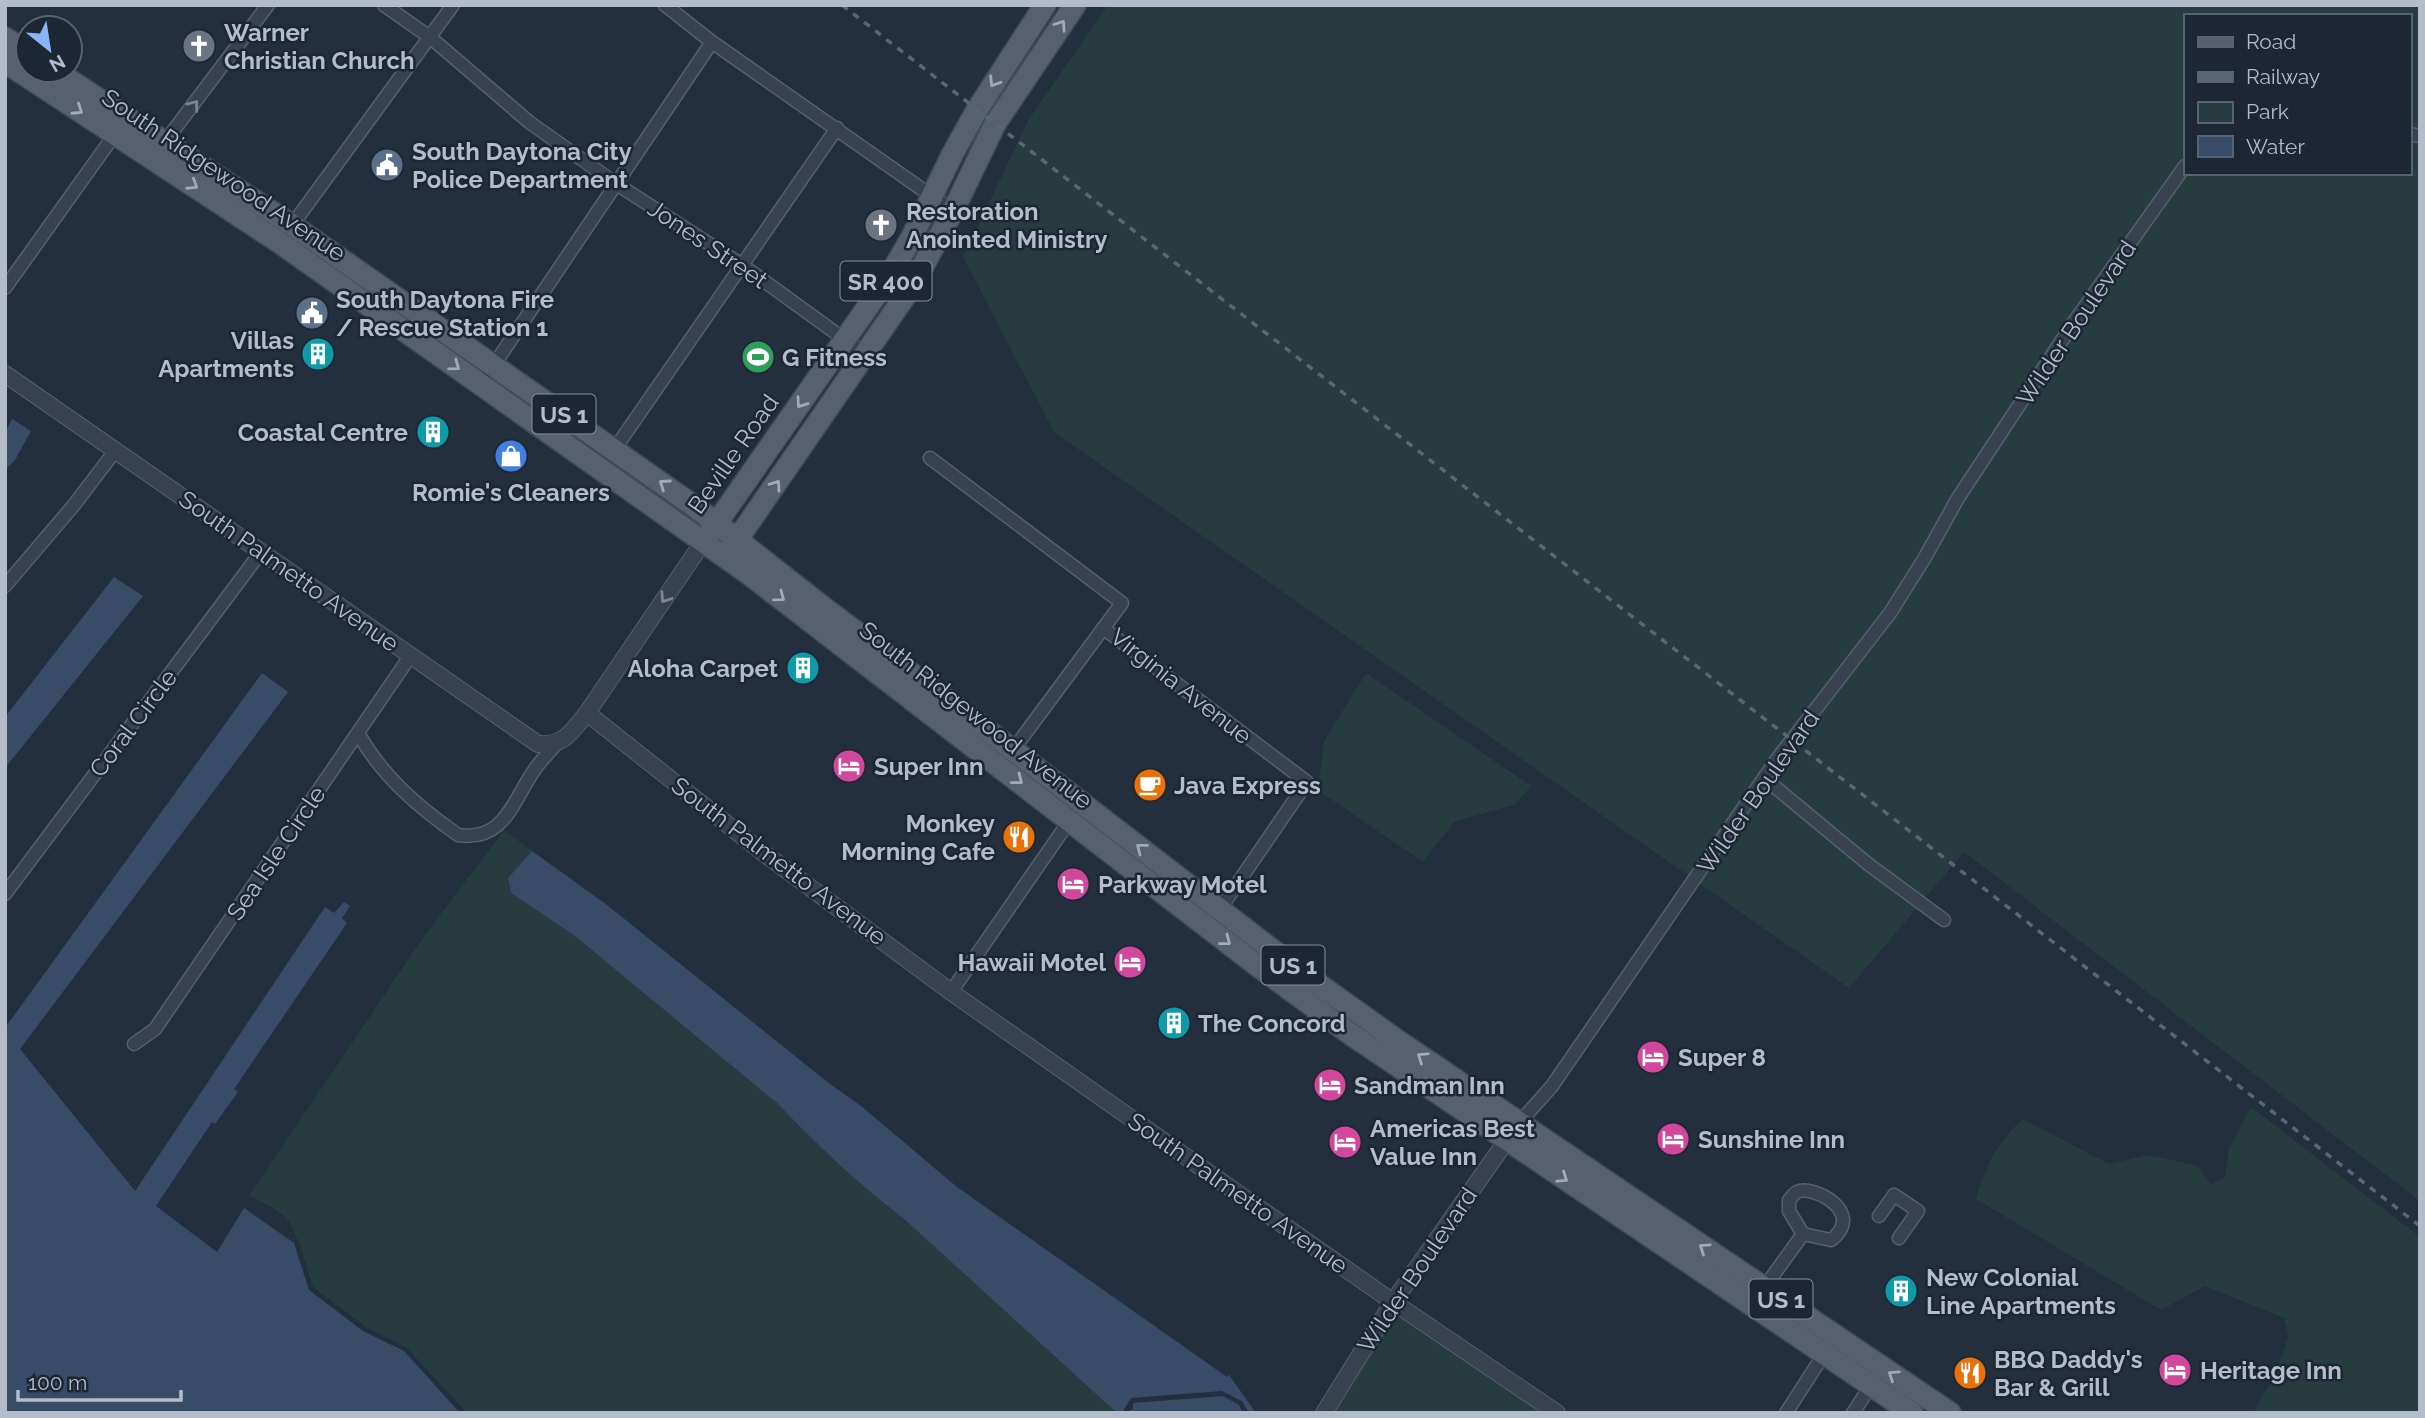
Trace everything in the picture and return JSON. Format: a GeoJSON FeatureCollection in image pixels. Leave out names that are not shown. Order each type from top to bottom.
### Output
{"type":"FeatureCollection","features":[{"type":"Feature","properties":{"kind":"main road","name":"Beville Road"},"geometry":{"type":"LineString","coordinates":[[704,542],[892,272],[959,142],[1045,5]]}},
{"type":"Feature","properties":{"kind":"main road","name":"SR 400"},"geometry":{"type":"LineString","coordinates":[[731,549],[912,286],[953,211],[995,124],[1074,5]]}},
{"type":"Feature","properties":{"kind":"main road","name":"South Ridgewood Avenue"},"geometry":{"type":"LineString","coordinates":[[59,84],[115,134],[159,151],[292,225],[695,506],[717,524],[731,549],[954,731],[1352,1035],[1764,1288],[1950,1413]]}},
{"type":"Feature","properties":{"kind":"main road","name":"South Ridgewood Avenue"},"geometry":{"type":"LineString","coordinates":[[62,84],[159,151],[279,242],[704,542],[731,549],[1008,746],[1512,1132],[1824,1354],[1912,1413]]}},
{"type":"Feature","properties":{"kind":"main road"},"geometry":{"type":"LineString","coordinates":[[954,731],[966,729],[1008,746]]}},
{"type":"Feature","properties":{"kind":"main road"},"geometry":{"type":"LineString","coordinates":[[1172,899],[1204,911],[1220,909]]}},
{"type":"Feature","properties":{"kind":"street"},"geometry":{"type":"LineString","coordinates":[[159,151],[268,5]]}},
{"type":"Feature","properties":{"kind":"street","name":"Jones Street"},"geometry":{"type":"LineString","coordinates":[[384,5],[430,38],[529,122],[615,183],[741,265],[866,355]]}},
{"type":"Feature","properties":{"kind":"street"},"geometry":{"type":"LineString","coordinates":[[279,242],[453,5]]}},
{"type":"Feature","properties":{"kind":"street"},"geometry":{"type":"LineString","coordinates":[[666,5],[712,42],[953,211]]}},
{"type":"Feature","properties":{"kind":"street"},"geometry":{"type":"LineString","coordinates":[[481,384],[712,42]]}},
{"type":"Feature","properties":{"kind":"street"},"geometry":{"type":"LineString","coordinates":[[1010,58],[1029,71]]}},
{"type":"Feature","properties":{"kind":"street"},"geometry":{"type":"LineString","coordinates":[[614,450],[837,128]]}},
{"type":"Feature","properties":{"kind":"street"},"geometry":{"type":"LineString","coordinates":[[5,288],[115,134]]}},
{"type":"Feature","properties":{"kind":"street","name":"Wilder Boulevard"},"geometry":{"type":"LineString","coordinates":[[1324,1413],[1393,1302],[1512,1132],[1552,1086],[1765,778],[1890,613],[1958,498],[2076,319],[2184,167]]}},
{"type":"Feature","properties":{"kind":"street","name":"South Palmetto Avenue"},"geometry":{"type":"LineString","coordinates":[[5,374],[538,744],[556,744]]}},
{"type":"Feature","properties":{"kind":"street"},"geometry":{"type":"LineString","coordinates":[[5,586],[74,505],[115,451]]}},
{"type":"Feature","properties":{"kind":"street","name":"Virginia Avenue"},"geometry":{"type":"LineString","coordinates":[[930,458],[1122,603],[1103,628],[1307,782],[1220,909]]}},
{"type":"Feature","properties":{"kind":"street","name":"Beville Road"},"geometry":{"type":"LineString","coordinates":[[587,713],[704,542]]}},
{"type":"Feature","properties":{"kind":"street","name":"Coral Circle"},"geometry":{"type":"LineString","coordinates":[[5,894],[261,552]]}},
{"type":"Feature","properties":{"kind":"street"},"geometry":{"type":"LineString","coordinates":[[1008,746],[1103,628]]}},
{"type":"Feature","properties":{"kind":"street","name":"Sea Isle Circle"},"geometry":{"type":"LineString","coordinates":[[134,1044],[155,1029],[411,655]]}},
{"type":"Feature","properties":{"kind":"street"},"geometry":{"type":"LineString","coordinates":[[358,733],[385,774],[403,792],[458,835],[468,836],[493,830],[516,802],[534,770],[587,713]]}},
{"type":"Feature","properties":{"kind":"street","name":"South Palmetto Avenue"},"geometry":{"type":"LineString","coordinates":[[587,713],[761,851],[951,992],[1393,1302],[1557,1413]]}},
{"type":"Feature","properties":{"kind":"street"},"geometry":{"type":"LineString","coordinates":[[1765,778],[1868,864],[1944,920]]}},
{"type":"Feature","properties":{"kind":"street"},"geometry":{"type":"LineString","coordinates":[[951,992],[1070,820]]}},
{"type":"Feature","properties":{"kind":"street"},"geometry":{"type":"LineString","coordinates":[[1809,1190],[1836,1204],[1844,1223],[1841,1232],[1831,1240],[1803,1234],[1789,1211],[1789,1200],[1798,1191],[1809,1190]]}},
{"type":"Feature","properties":{"kind":"street"},"geometry":{"type":"LineString","coordinates":[[1879,1216],[1894,1195],[1918,1211],[1899,1238]]}},
{"type":"Feature","properties":{"kind":"street"},"geometry":{"type":"LineString","coordinates":[[1764,1288],[1803,1234]]}},
{"type":"Feature","properties":{"kind":"street"},"geometry":{"type":"LineString","coordinates":[[1786,1413],[1824,1354]]}},
{"type":"Feature","properties":{"kind":"street"},"geometry":{"type":"LineString","coordinates":[[1853,1413],[1871,1385]]}},
{"type":"Feature","properties":{"kind":"green space"},"geometry":{"type":"Polygon","coordinates":[[[1108,5],[2420,5],[2420,1201],[1964,852],[1849,988],[1054,432],[963,257],[1029,119],[1108,5]]]}},
{"type":"Feature","properties":{"kind":"green space"},"geometry":{"type":"Polygon","coordinates":[[[1366,673],[1531,786],[1516,804],[1454,822],[1423,862],[1318,790],[1324,741],[1366,673]]]}},
{"type":"Feature","properties":{"kind":"green space"},"geometry":{"type":"Polygon","coordinates":[[[504,830],[532,851],[508,878],[511,893],[575,936],[778,1104],[838,1164],[903,1218],[1117,1413],[467,1413],[407,1348],[366,1327],[313,1287],[299,1242],[289,1221],[249,1196],[424,936],[504,830]]]}},
{"type":"Feature","properties":{"kind":"green space"},"geometry":{"type":"Polygon","coordinates":[[[2251,1107],[2420,1237],[2420,1413],[2253,1413],[2272,1380],[2289,1337],[2284,1318],[2205,1286],[2161,1310],[1976,1199],[1993,1155],[2005,1137],[2023,1119],[2109,1164],[2146,1155],[2196,1165],[2211,1185],[2225,1176],[2229,1149],[2251,1107]]]}},
{"type":"Feature","properties":{"kind":"green space"},"geometry":{"type":"Polygon","coordinates":[[[1392,1315],[1419,1327],[1543,1413],[1331,1413],[1392,1315]]]}},
{"type":"Feature","properties":{"kind":"water"},"geometry":{"type":"Polygon","coordinates":[[[12,419],[31,431],[15,460],[5,470],[5,433],[12,419]]]}},
{"type":"Feature","properties":{"kind":"water"},"geometry":{"type":"Polygon","coordinates":[[[114,577],[143,596],[5,768],[5,717],[114,577]]]}},
{"type":"Feature","properties":{"kind":"water"},"geometry":{"type":"Polygon","coordinates":[[[262,673],[288,692],[20,1049],[135,1191],[325,907],[334,913],[344,902],[350,906],[342,918],[347,923],[234,1089],[238,1092],[215,1124],[212,1122],[156,1206],[217,1252],[244,1208],[294,1243],[309,1290],[363,1331],[404,1351],[460,1413],[5,1413],[5,1028],[262,673]]]}},
{"type":"Feature","properties":{"kind":"water"},"geometry":{"type":"Polygon","coordinates":[[[532,851],[607,905],[826,1081],[861,1106],[957,1187],[1227,1377],[1229,1375],[1256,1413],[1249,1413],[1242,1401],[1222,1391],[1131,1398],[1122,1413],[1117,1413],[903,1218],[838,1164],[778,1104],[575,936],[511,893],[508,878],[532,851]]]}},
{"type":"Feature","properties":{"kind":"water"},"geometry":{"type":"Polygon","coordinates":[[[1223,1396],[1239,1405],[1243,1413],[1126,1412],[1133,1409],[1133,1403],[1223,1396]]]}},
{"type":"Feature","properties":{"kind":"railway"},"geometry":{"type":"LineString","coordinates":[[842,5],[2420,1226]]}},
{"type":"Feature","properties":{"kind":"place","name":"Warner Christian Church"},"geometry":{"type":"Point","coordinates":[199,46]}},
{"type":"Feature","properties":{"kind":"place","name":"South Daytona City Police Department"},"geometry":{"type":"Point","coordinates":[387,165]}},
{"type":"Feature","properties":{"kind":"place","name":"Restoration Anointed Ministry"},"geometry":{"type":"Point","coordinates":[881,225]}},
{"type":"Feature","properties":{"kind":"place","name":"South Daytona Fire / Rescue Station 1"},"geometry":{"type":"Point","coordinates":[312,313]}},
{"type":"Feature","properties":{"kind":"place","name":"Villas Apartments"},"geometry":{"type":"Point","coordinates":[318,354]}},
{"type":"Feature","properties":{"kind":"place","name":"G Fitness"},"geometry":{"type":"Point","coordinates":[758,357]}},
{"type":"Feature","properties":{"kind":"place","name":"Coastal Centre"},"geometry":{"type":"Point","coordinates":[433,432]}},
{"type":"Feature","properties":{"kind":"place","name":"Romie's Cleaners"},"geometry":{"type":"Point","coordinates":[511,456]}},
{"type":"Feature","properties":{"kind":"place","name":"Aloha Carpet"},"geometry":{"type":"Point","coordinates":[803,668]}},
{"type":"Feature","properties":{"kind":"place","name":"Super Inn"},"geometry":{"type":"Point","coordinates":[849,766]}},
{"type":"Feature","properties":{"kind":"place","name":"Java Express"},"geometry":{"type":"Point","coordinates":[1150,785]}},
{"type":"Feature","properties":{"kind":"place","name":"Monkey Morning Cafe"},"geometry":{"type":"Point","coordinates":[1019,837]}},
{"type":"Feature","properties":{"kind":"place","name":"Parkway Motel"},"geometry":{"type":"Point","coordinates":[1073,884]}},
{"type":"Feature","properties":{"kind":"place","name":"Hawaii Motel"},"geometry":{"type":"Point","coordinates":[1130,962]}},
{"type":"Feature","properties":{"kind":"place","name":"The Concord"},"geometry":{"type":"Point","coordinates":[1174,1023]}},
{"type":"Feature","properties":{"kind":"place","name":"Super 8"},"geometry":{"type":"Point","coordinates":[1653,1057]}},
{"type":"Feature","properties":{"kind":"place","name":"Sandman Inn"},"geometry":{"type":"Point","coordinates":[1330,1085]}},
{"type":"Feature","properties":{"kind":"place","name":"Sunshine Inn"},"geometry":{"type":"Point","coordinates":[1673,1139]}},
{"type":"Feature","properties":{"kind":"place","name":"Americas Best Value Inn"},"geometry":{"type":"Point","coordinates":[1345,1142]}},
{"type":"Feature","properties":{"kind":"place","name":"New Colonial Line Apartments"},"geometry":{"type":"Point","coordinates":[1901,1291]}},
{"type":"Feature","properties":{"kind":"place","name":"Heritage Inn"},"geometry":{"type":"Point","coordinates":[2175,1370]}},
{"type":"Feature","properties":{"kind":"place","name":"BBQ Daddy's Bar & Grill"},"geometry":{"type":"Point","coordinates":[1970,1373]}}]}
